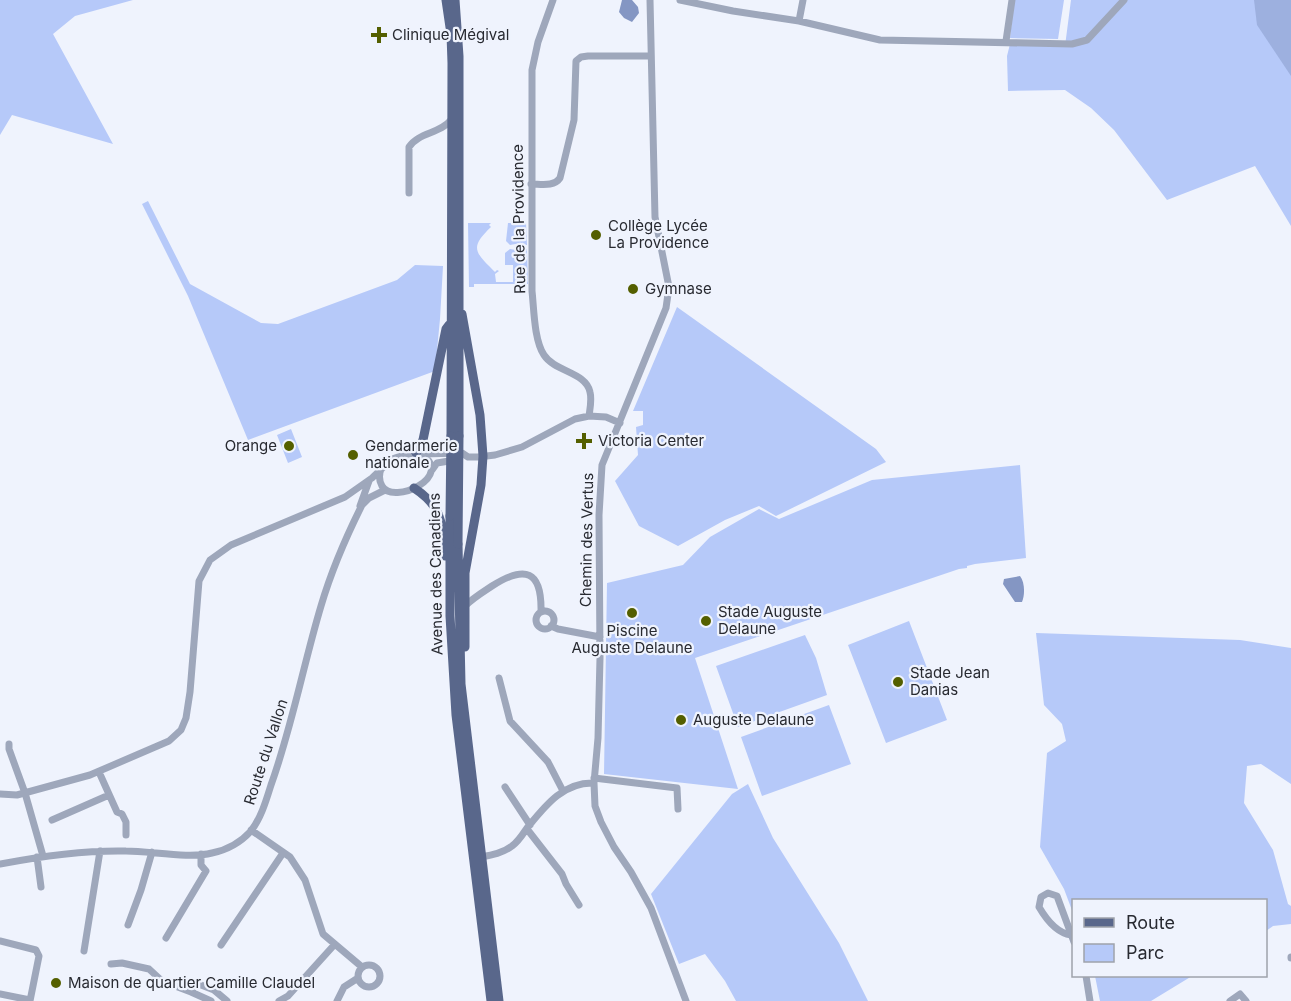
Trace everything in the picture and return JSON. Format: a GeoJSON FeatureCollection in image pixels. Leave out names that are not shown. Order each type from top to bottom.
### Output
{"type":"FeatureCollection","features":[{"type":"Feature","properties":{"kind":"main road","name":"Avenue des Canadiens"},"geometry":{"type":"LineString","coordinates":[[446,0],[452,63],[451,323],[461,684],[499,1001]]}},
{"type":"Feature","properties":{"kind":"main road","name":"Avenue des Canadiens"},"geometry":{"type":"LineString","coordinates":[[454,0],[459,56],[459,306],[450,516],[450,616],[456,715],[491,1001]]}},
{"type":"Feature","properties":{"kind":"main road"},"geometry":{"type":"LineString","coordinates":[[459,306],[465,319],[480,415],[483,456],[483,476],[465,573],[465,676],[461,684]]}},
{"type":"Feature","properties":{"kind":"main road"},"geometry":{"type":"LineString","coordinates":[[419,454],[446,329],[451,323]]}},
{"type":"Feature","properties":{"kind":"main road"},"geometry":{"type":"LineString","coordinates":[[414,488],[431,500],[440,520],[450,616]]}},
{"type":"Feature","properties":{"kind":"street","name":"Rue de la Providence"},"geometry":{"type":"LineString","coordinates":[[553,0],[538,42],[532,70],[532,291],[540,346],[549,362],[587,384],[591,394],[590,416]]}},
{"type":"Feature","properties":{"kind":"street","name":"Chemin des Vertus"},"geometry":{"type":"LineString","coordinates":[[650,0],[655,217],[669,287],[669,299],[602,465],[600,477],[600,637],[598,738],[594,780],[595,806],[601,822],[646,898],[663,935],[686,1001]]}},
{"type":"Feature","properties":{"kind":"street"},"geometry":{"type":"LineString","coordinates":[[680,0],[799,21],[880,40],[1072,44],[1087,40],[1124,0]]}},
{"type":"Feature","properties":{"kind":"street"},"geometry":{"type":"LineString","coordinates":[[799,21],[803,0]]}},
{"type":"Feature","properties":{"kind":"street"},"geometry":{"type":"LineString","coordinates":[[1006,41],[1012,0]]}},
{"type":"Feature","properties":{"kind":"street"},"geometry":{"type":"LineString","coordinates":[[531,184],[552,184],[558,182],[560,178],[574,120],[576,61],[588,56],[651,56]]}},
{"type":"Feature","properties":{"kind":"street"},"geometry":{"type":"LineString","coordinates":[[409,193],[409,147],[413,141],[445,128],[451,120]]}},
{"type":"Feature","properties":{"kind":"street"},"geometry":{"type":"LineString","coordinates":[[436,131],[444,133],[452,140]]}},
{"type":"Feature","properties":{"kind":"street"},"geometry":{"type":"LineString","coordinates":[[345,497],[365,498],[385,490],[399,492],[414,488],[426,481],[437,463],[504,453],[522,447],[575,419],[590,416],[606,417],[620,423]]}},
{"type":"Feature","properties":{"kind":"street"},"geometry":{"type":"LineString","coordinates":[[0,794],[17,795],[99,772],[169,741],[181,730],[186,718],[190,692],[199,581],[210,560],[231,545],[345,497],[399,456],[462,453],[468,457]]}},
{"type":"Feature","properties":{"kind":"street"},"geometry":{"type":"LineString","coordinates":[[419,454],[429,461],[432,470]]}},
{"type":"Feature","properties":{"kind":"street"},"geometry":{"type":"LineString","coordinates":[[382,467],[379,479],[385,490]]}},
{"type":"Feature","properties":{"kind":"street","name":"Route du Vallon"},"geometry":{"type":"LineString","coordinates":[[0,864],[100,851],[201,854],[235,845],[251,830],[263,808],[286,741],[327,587],[365,498],[369,481]]}},
{"type":"Feature","properties":{"kind":"street"},"geometry":{"type":"LineString","coordinates":[[465,606],[497,583],[519,573],[526,574],[538,584],[547,611],[554,621],[551,626],[541,629],[536,619],[547,611]]}},
{"type":"Feature","properties":{"kind":"street"},"geometry":{"type":"LineString","coordinates":[[551,626],[600,637]]}},
{"type":"Feature","properties":{"kind":"street"},"geometry":{"type":"LineString","coordinates":[[499,678],[510,721],[548,762],[563,791]]}},
{"type":"Feature","properties":{"kind":"street"},"geometry":{"type":"LineString","coordinates":[[9,744],[25,793],[40,857],[41,887]]}},
{"type":"Feature","properties":{"kind":"street"},"geometry":{"type":"LineString","coordinates":[[99,772],[117,812],[122,814],[126,822],[126,835]]}},
{"type":"Feature","properties":{"kind":"street"},"geometry":{"type":"LineString","coordinates":[[481,856],[504,851],[514,845],[552,799],[563,791],[594,780],[677,788],[678,809]]}},
{"type":"Feature","properties":{"kind":"street"},"geometry":{"type":"LineString","coordinates":[[506,787],[529,827],[562,874],[579,905]]}},
{"type":"Feature","properties":{"kind":"street"},"geometry":{"type":"LineString","coordinates":[[52,820],[109,795]]}},
{"type":"Feature","properties":{"kind":"street"},"geometry":{"type":"LineString","coordinates":[[251,830],[290,857],[300,870],[323,934],[362,967]]}},
{"type":"Feature","properties":{"kind":"street"},"geometry":{"type":"LineString","coordinates":[[84,951],[100,851]]}},
{"type":"Feature","properties":{"kind":"street"},"geometry":{"type":"LineString","coordinates":[[128,925],[152,852]]}},
{"type":"Feature","properties":{"kind":"street"},"geometry":{"type":"LineString","coordinates":[[221,945],[283,853]]}},
{"type":"Feature","properties":{"kind":"street"},"geometry":{"type":"LineString","coordinates":[[166,938],[206,871],[201,866],[201,854]]}},
{"type":"Feature","properties":{"kind":"street"},"geometry":{"type":"LineString","coordinates":[[1048,893],[1057,896],[1072,938],[1062,934],[1039,907],[1041,897],[1048,893]]}},
{"type":"Feature","properties":{"kind":"street"},"geometry":{"type":"LineString","coordinates":[[0,941],[36,950],[39,957],[30,1000],[0,994]]}},
{"type":"Feature","properties":{"kind":"street"},"geometry":{"type":"LineString","coordinates":[[279,1001],[288,996],[335,944]]}},
{"type":"Feature","properties":{"kind":"street"},"geometry":{"type":"LineString","coordinates":[[111,964],[122,963],[149,969],[162,981],[211,1001]]}},
{"type":"Feature","properties":{"kind":"street"},"geometry":{"type":"LineString","coordinates":[[368,965],[377,969],[379,981],[374,986],[368,987],[362,985],[358,978],[358,972],[362,967],[368,965]]}},
{"type":"Feature","properties":{"kind":"street"},"geometry":{"type":"LineString","coordinates":[[1086,977],[1090,1001]]}},
{"type":"Feature","properties":{"kind":"street"},"geometry":{"type":"LineString","coordinates":[[338,1001],[344,987],[358,978]]}},
{"type":"Feature","properties":{"kind":"street"},"geometry":{"type":"LineString","coordinates":[[191,992],[196,983],[214,990],[227,1001]]}},
{"type":"Feature","properties":{"kind":"street"},"geometry":{"type":"LineString","coordinates":[[1230,1001],[1240,994],[1246,1001]]}},
{"type":"Feature","properties":{"kind":"green space"},"geometry":{"type":"Polygon","coordinates":[[[0,0],[133,0],[75,16],[53,34],[113,144],[12,115],[0,135],[0,0]]]}},
{"type":"Feature","properties":{"kind":"green space"},"geometry":{"type":"Polygon","coordinates":[[[1014,0],[1064,0],[1058,39],[1010,38],[1014,0]]]}},
{"type":"Feature","properties":{"kind":"green space"},"geometry":{"type":"Polygon","coordinates":[[[1071,0],[1291,0],[1291,226],[1255,166],[1167,200],[1114,130],[1091,108],[1065,90],[1008,91],[1007,56],[1010,44],[1065,46],[1071,0]]]}},
{"type":"Feature","properties":{"kind":"green space"},"geometry":{"type":"Polygon","coordinates":[[[148,201],[190,284],[261,323],[278,324],[397,280],[415,265],[443,266],[435,371],[248,440],[188,296],[142,204],[148,201]]]}},
{"type":"Feature","properties":{"kind":"green space"},"geometry":{"type":"Polygon","coordinates":[[[468,223],[491,223],[489,225],[491,227],[477,245],[477,250],[495,272],[499,271],[495,274],[496,282],[513,282],[513,265],[505,265],[505,253],[510,249],[521,251],[527,249],[528,284],[474,284],[474,287],[469,287],[468,223]]]}},
{"type":"Feature","properties":{"kind":"green space"},"geometry":{"type":"Polygon","coordinates":[[[508,223],[526,223],[527,245],[521,245],[521,243],[510,245],[506,241],[508,223]]]}},
{"type":"Feature","properties":{"kind":"green space"},"geometry":{"type":"Polygon","coordinates":[[[677,307],[876,449],[886,462],[776,516],[759,506],[725,520],[678,546],[639,526],[615,481],[638,455],[636,427],[643,425],[643,411],[633,411],[677,307]]]}},
{"type":"Feature","properties":{"kind":"green space","name":"Orange"},"geometry":{"type":"Polygon","coordinates":[[[291,429],[302,457],[288,463],[277,435],[291,429]]]}},
{"type":"Feature","properties":{"kind":"green space","name":"Stade Auguste Delaune"},"geometry":{"type":"Polygon","coordinates":[[[1020,465],[1026,558],[967,566],[967,568],[695,658],[738,789],[604,774],[607,583],[683,565],[710,537],[759,509],[779,519],[872,480],[1020,465]]]}},
{"type":"Feature","properties":{"kind":"green space","name":"Stade Jean Danias"},"geometry":{"type":"Polygon","coordinates":[[[909,621],[947,720],[886,743],[848,645],[909,621]]]}},
{"type":"Feature","properties":{"kind":"green space"},"geometry":{"type":"Polygon","coordinates":[[[1036,633],[1240,640],[1291,648],[1291,784],[1261,764],[1247,766],[1244,803],[1273,850],[1288,904],[1291,906],[1291,924],[1273,926],[1267,930],[1267,899],[1072,899],[1072,910],[1064,889],[1040,847],[1047,753],[1066,741],[1062,724],[1044,705],[1036,633]]]}},
{"type":"Feature","properties":{"kind":"green space"},"geometry":{"type":"Polygon","coordinates":[[[805,635],[816,658],[827,695],[738,727],[716,666],[805,635]]]}},
{"type":"Feature","properties":{"kind":"green space"},"geometry":{"type":"Polygon","coordinates":[[[829,705],[851,764],[762,796],[741,737],[829,705]]]}},
{"type":"Feature","properties":{"kind":"green space"},"geometry":{"type":"Polygon","coordinates":[[[748,784],[773,838],[839,943],[868,1001],[736,1001],[725,981],[705,954],[679,964],[651,894],[732,794],[748,784]]]}},
{"type":"Feature","properties":{"kind":"green space"},"geometry":{"type":"Polygon","coordinates":[[[1095,977],[1190,977],[1151,1001],[1100,1001],[1095,977]]]}},
{"type":"Feature","properties":{"kind":"shaded area"},"geometry":{"type":"Polygon","coordinates":[[[622,0],[632,0],[638,7],[639,13],[632,22],[619,12],[622,0]]]}},
{"type":"Feature","properties":{"kind":"shaded area"},"geometry":{"type":"Polygon","coordinates":[[[1254,0],[1291,0],[1291,76],[1257,25],[1254,0]]]}},
{"type":"Feature","properties":{"kind":"shaded area"},"geometry":{"type":"Polygon","coordinates":[[[1020,576],[1024,585],[1024,596],[1022,602],[1015,602],[1003,584],[1004,579],[1020,576]]]}},
{"type":"Feature","properties":{"kind":"place","name":"Clinique Mégival"},"geometry":{"type":"Point","coordinates":[379,35]}},
{"type":"Feature","properties":{"kind":"place","name":"Collège Lycée La Providence"},"geometry":{"type":"Point","coordinates":[596,235]}},
{"type":"Feature","properties":{"kind":"place","name":"Gymnase"},"geometry":{"type":"Point","coordinates":[633,289]}},
{"type":"Feature","properties":{"kind":"place","name":"Victoria Center"},"geometry":{"type":"Point","coordinates":[584,441]}},
{"type":"Feature","properties":{"kind":"place","name":"Orange"},"geometry":{"type":"Point","coordinates":[289,446]}},
{"type":"Feature","properties":{"kind":"place","name":"Gendarmerie nationale"},"geometry":{"type":"Point","coordinates":[353,455]}},
{"type":"Feature","properties":{"kind":"place","name":"Piscine Auguste Delaune"},"geometry":{"type":"Point","coordinates":[632,613]}},
{"type":"Feature","properties":{"kind":"place","name":"Stade Auguste Delaune"},"geometry":{"type":"Point","coordinates":[706,621]}},
{"type":"Feature","properties":{"kind":"place","name":"Stade Jean Danias"},"geometry":{"type":"Point","coordinates":[898,682]}},
{"type":"Feature","properties":{"kind":"place","name":"Auguste Delaune"},"geometry":{"type":"Point","coordinates":[681,720]}},
{"type":"Feature","properties":{"kind":"place","name":"Maison de quartier Camille Claudel"},"geometry":{"type":"Point","coordinates":[56,983]}}]}
